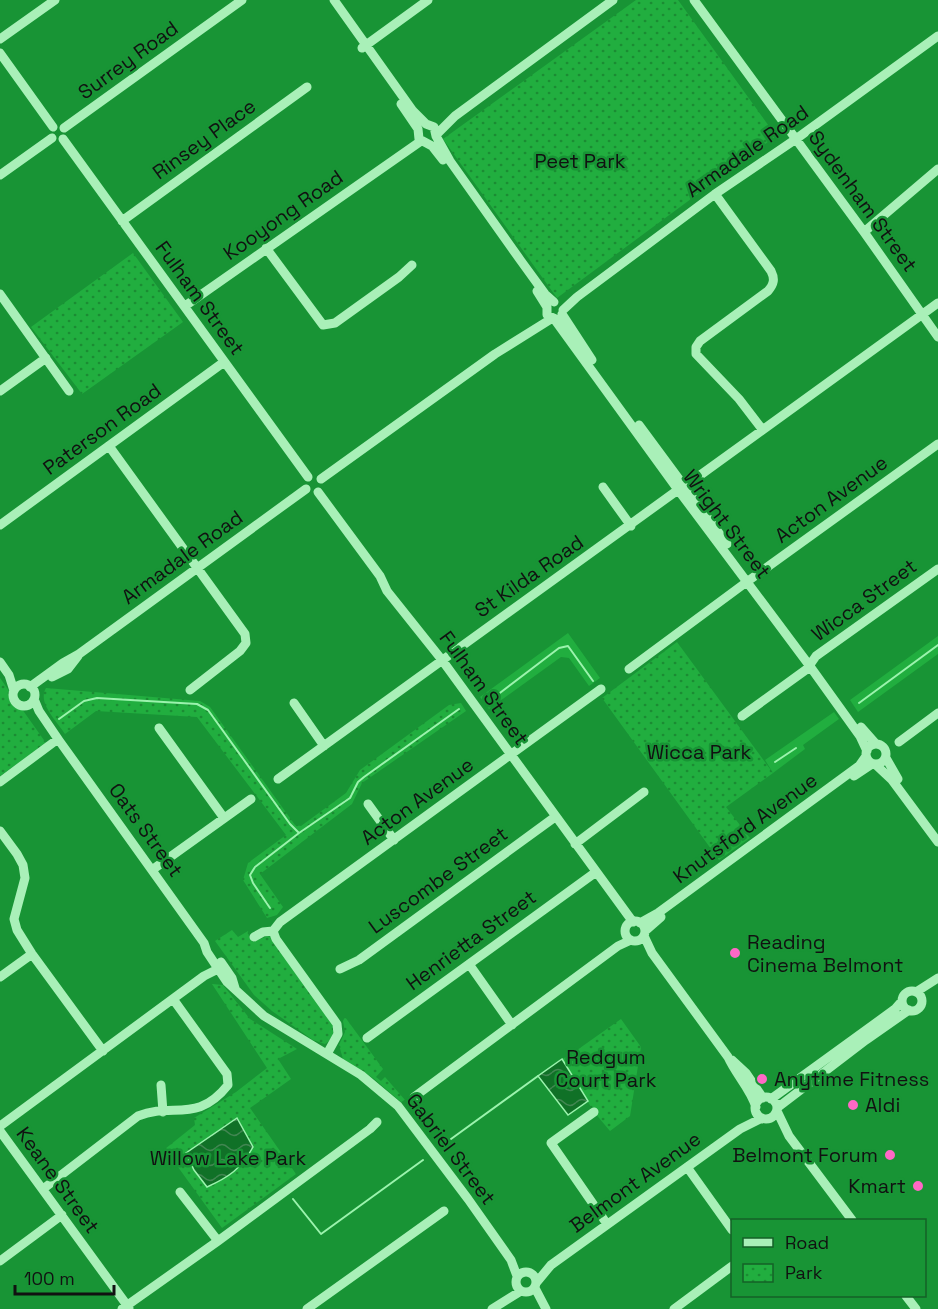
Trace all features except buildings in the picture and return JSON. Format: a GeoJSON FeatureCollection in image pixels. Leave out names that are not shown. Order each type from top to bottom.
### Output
{"type":"FeatureCollection","features":[{"type":"Feature","properties":{"kind":"street"},"geometry":{"type":"LineString","coordinates":[[0,39],[55,0]]}},
{"type":"Feature","properties":{"kind":"street","name":"Surrey Road"},"geometry":{"type":"LineString","coordinates":[[64,128],[242,0]]}},
{"type":"Feature","properties":{"kind":"street","name":"Wright Street"},"geometry":{"type":"LineString","coordinates":[[327,0],[413,111],[424,133],[811,663],[866,734],[884,748],[890,766],[938,833]]}},
{"type":"Feature","properties":{"kind":"street","name":"Wright Street"},"geometry":{"type":"LineString","coordinates":[[334,0],[364,46]]}},
{"type":"Feature","properties":{"kind":"street"},"geometry":{"type":"LineString","coordinates":[[364,46],[428,0]]}},
{"type":"Feature","properties":{"kind":"street","name":"Kooyong Road"},"geometry":{"type":"LineString","coordinates":[[185,306],[401,154],[424,133],[455,116],[613,0]]}},
{"type":"Feature","properties":{"kind":"street","name":"Sydenham Street"},"geometry":{"type":"LineString","coordinates":[[694,0],[938,337]]}},
{"type":"Feature","properties":{"kind":"street","name":"Armadale Road"},"geometry":{"type":"LineString","coordinates":[[321,478],[537,326],[715,194],[796,139],[938,36]]}},
{"type":"Feature","properties":{"kind":"street"},"geometry":{"type":"LineString","coordinates":[[0,53],[53,126]]}},
{"type":"Feature","properties":{"kind":"street","name":"Rinsey Place"},"geometry":{"type":"LineString","coordinates":[[122,221],[307,87]]}},
{"type":"Feature","properties":{"kind":"street","name":"Kooyong Road"},"geometry":{"type":"LineString","coordinates":[[436,135],[455,116]]}},
{"type":"Feature","properties":{"kind":"street"},"geometry":{"type":"LineString","coordinates":[[58,125],[64,128],[66,134],[63,139],[57,141],[52,138],[50,133],[53,126],[58,125]]}},
{"type":"Feature","properties":{"kind":"street","name":"Wright Street"},"geometry":{"type":"LineString","coordinates":[[424,133],[435,129],[450,161],[555,311]]}},
{"type":"Feature","properties":{"kind":"street"},"geometry":{"type":"LineString","coordinates":[[0,174],[52,138]]}},
{"type":"Feature","properties":{"kind":"street","name":"Fulham Street"},"geometry":{"type":"LineString","coordinates":[[63,139],[308,477]]}},
{"type":"Feature","properties":{"kind":"street"},"geometry":{"type":"LineString","coordinates":[[864,232],[938,169]]}},
{"type":"Feature","properties":{"kind":"street"},"geometry":{"type":"LineString","coordinates":[[715,194],[774,278],[773,285],[700,341],[696,347],[696,354],[739,399],[762,429]]}},
{"type":"Feature","properties":{"kind":"street"},"geometry":{"type":"LineString","coordinates":[[266,248],[323,325],[335,323],[412,266]]}},
{"type":"Feature","properties":{"kind":"street"},"geometry":{"type":"LineString","coordinates":[[0,294],[69,391]]}},
{"type":"Feature","properties":{"kind":"street"},"geometry":{"type":"LineString","coordinates":[[699,476],[938,303]]}},
{"type":"Feature","properties":{"kind":"street"},"geometry":{"type":"LineString","coordinates":[[0,391],[46,358]]}},
{"type":"Feature","properties":{"kind":"street","name":"Paterson Road"},"geometry":{"type":"LineString","coordinates":[[0,525],[224,362]]}},
{"type":"Feature","properties":{"kind":"street","name":"Acton Avenue"},"geometry":{"type":"LineString","coordinates":[[629,669],[938,444]]}},
{"type":"Feature","properties":{"kind":"street"},"geometry":{"type":"LineString","coordinates":[[109,446],[245,634],[246,643],[240,651],[190,690]]}},
{"type":"Feature","properties":{"kind":"street"},"geometry":{"type":"LineString","coordinates":[[308,477],[321,478],[322,488],[318,492],[314,494],[306,489],[308,477]]}},
{"type":"Feature","properties":{"kind":"street"},"geometry":{"type":"LineString","coordinates":[[603,487],[631,526]]}},
{"type":"Feature","properties":{"kind":"street","name":"St Kilda Road"},"geometry":{"type":"LineString","coordinates":[[278,779],[682,488]]}},
{"type":"Feature","properties":{"kind":"street","name":"Armadale Road"},"geometry":{"type":"LineString","coordinates":[[30,691],[68,669],[80,654],[306,489]]}},
{"type":"Feature","properties":{"kind":"street","name":"Fulham Street"},"geometry":{"type":"LineString","coordinates":[[318,492],[380,576],[387,591],[442,660],[596,872],[635,932],[728,1057],[751,1093],[756,1108]]}},
{"type":"Feature","properties":{"kind":"street","name":"Wicca Street"},"geometry":{"type":"LineString","coordinates":[[742,716],[938,569]]}},
{"type":"Feature","properties":{"kind":"street","name":"Oats Street"},"geometry":{"type":"LineString","coordinates":[[0,662],[9,675],[16,703],[25,706],[38,717],[58,739]]}},
{"type":"Feature","properties":{"kind":"street","name":"Wright Street"},"geometry":{"type":"LineString","coordinates":[[811,663],[860,736],[870,759],[892,780],[938,842]]}},
{"type":"Feature","properties":{"kind":"street","name":"Oats Street"},"geometry":{"type":"LineString","coordinates":[[9,675],[30,691],[39,711],[58,739],[219,965]]}},
{"type":"Feature","properties":{"kind":"street","name":"Acton Avenue"},"geometry":{"type":"LineString","coordinates":[[254,937],[262,932],[273,932],[280,922],[601,689]]}},
{"type":"Feature","properties":{"kind":"street"},"geometry":{"type":"LineString","coordinates":[[14,691],[30,691],[25,706]]}},
{"type":"Feature","properties":{"kind":"street"},"geometry":{"type":"LineString","coordinates":[[294,703],[324,746]]}},
{"type":"Feature","properties":{"kind":"street"},"geometry":{"type":"LineString","coordinates":[[899,742],[938,713]]}},
{"type":"Feature","properties":{"kind":"street"},"geometry":{"type":"LineString","coordinates":[[159,728],[224,818]]}},
{"type":"Feature","properties":{"kind":"street"},"geometry":{"type":"LineString","coordinates":[[0,782],[58,739]]}},
{"type":"Feature","properties":{"kind":"street"},"geometry":{"type":"LineString","coordinates":[[876,744],[870,746],[870,759],[882,763],[886,758]]}},
{"type":"Feature","properties":{"kind":"street","name":"Knutsford Avenue"},"geometry":{"type":"LineString","coordinates":[[414,1097],[798,810],[870,759]]}},
{"type":"Feature","properties":{"kind":"street"},"geometry":{"type":"LineString","coordinates":[[574,844],[644,792]]}},
{"type":"Feature","properties":{"kind":"street"},"geometry":{"type":"LineString","coordinates":[[152,870],[251,799]]}},
{"type":"Feature","properties":{"kind":"street"},"geometry":{"type":"LineString","coordinates":[[368,804],[394,840]]}},
{"type":"Feature","properties":{"kind":"street","name":"Luscombe Street"},"geometry":{"type":"LineString","coordinates":[[340,969],[358,960],[555,817]]}},
{"type":"Feature","properties":{"kind":"street"},"geometry":{"type":"LineString","coordinates":[[0,831],[23,866],[25,878],[14,918],[16,930],[103,1051]]}},
{"type":"Feature","properties":{"kind":"street","name":"Henrietta Street"},"geometry":{"type":"LineString","coordinates":[[367,1038],[596,872]]}},
{"type":"Feature","properties":{"kind":"street"},"geometry":{"type":"LineString","coordinates":[[273,932],[337,1024],[338,1034],[327,1054]]}},
{"type":"Feature","properties":{"kind":"street"},"geometry":{"type":"LineString","coordinates":[[0,977],[32,954]]}},
{"type":"Feature","properties":{"kind":"street"},"geometry":{"type":"LineString","coordinates":[[469,964],[512,1024]]}},
{"type":"Feature","properties":{"kind":"street"},"geometry":{"type":"LineString","coordinates":[[0,1126],[204,976],[206,971],[219,965]]}},
{"type":"Feature","properties":{"kind":"street","name":"Gabriel Street"},"geometry":{"type":"LineString","coordinates":[[219,965],[227,982],[264,1016],[361,1075],[398,1106],[455,1181],[543,1306]]}},
{"type":"Feature","properties":{"kind":"street","name":"Belmont Avenue"},"geometry":{"type":"LineString","coordinates":[[740,1129],[756,1108],[758,1101],[767,1098],[895,1009],[908,992],[916,992],[938,978]]}},
{"type":"Feature","properties":{"kind":"street","name":"Belmont Avenue"},"geometry":{"type":"LineString","coordinates":[[526,1282],[740,1129],[772,1117],[777,1110],[866,1040],[909,1010],[916,1010],[921,1006],[925,994],[938,985]]}},
{"type":"Feature","properties":{"kind":"street"},"geometry":{"type":"LineString","coordinates":[[916,992],[920,995],[921,1002]]}},
{"type":"Feature","properties":{"kind":"street"},"geometry":{"type":"LineString","coordinates":[[43,1189],[138,1116],[191,1111],[202,1107],[228,1085],[227,1074],[173,999]]}},
{"type":"Feature","properties":{"kind":"street"},"geometry":{"type":"LineString","coordinates":[[902,1001],[909,1010]]}},
{"type":"Feature","properties":{"kind":"street","name":"Fulham Street"},"geometry":{"type":"LineString","coordinates":[[728,1057],[746,1073],[767,1098]]}},
{"type":"Feature","properties":{"kind":"street"},"geometry":{"type":"LineString","coordinates":[[161,1085],[163,1112]]}},
{"type":"Feature","properties":{"kind":"street"},"geometry":{"type":"LineString","coordinates":[[767,1098],[777,1110],[789,1136],[851,1219]]}},
{"type":"Feature","properties":{"kind":"street"},"geometry":{"type":"LineString","coordinates":[[756,1108],[758,1114],[789,1136]]}},
{"type":"Feature","properties":{"kind":"street"},"geometry":{"type":"LineString","coordinates":[[594,1112],[551,1143],[607,1224]]}},
{"type":"Feature","properties":{"kind":"street"},"geometry":{"type":"LineString","coordinates":[[126,1308],[364,1134],[377,1122]]}},
{"type":"Feature","properties":{"kind":"street","name":"Keane Street"},"geometry":{"type":"LineString","coordinates":[[0,1131],[126,1308]]}},
{"type":"Feature","properties":{"kind":"street"},"geometry":{"type":"LineString","coordinates":[[687,1167],[731,1229]]}},
{"type":"Feature","properties":{"kind":"street"},"geometry":{"type":"LineString","coordinates":[[180,1192],[218,1241]]}},
{"type":"Feature","properties":{"kind":"street"},"geometry":{"type":"LineString","coordinates":[[307,1309],[444,1211]]}},
{"type":"Feature","properties":{"kind":"street"},"geometry":{"type":"LineString","coordinates":[[0,1261],[62,1215]]}},
{"type":"Feature","properties":{"kind":"street"},"geometry":{"type":"LineString","coordinates":[[674,1309],[731,1267]]}},
{"type":"Feature","properties":{"kind":"street"},"geometry":{"type":"LineString","coordinates":[[492,1309],[526,1282]]}},
{"type":"Feature","properties":{"kind":"street"},"geometry":{"type":"LineString","coordinates":[[907,1297],[916,1309]]}},
{"type":"Feature","properties":{"kind":"green space","name":"Peet Park"},"geometry":{"type":"Polygon","coordinates":[[[636,0],[678,0],[776,136],[557,298],[443,139],[636,0]]]}},
{"type":"Feature","properties":{"kind":"green space"},"geometry":{"type":"Polygon","coordinates":[[[133,253],[183,322],[82,394],[31,327],[133,253]]]}},
{"type":"Feature","properties":{"kind":"green space"},"geometry":{"type":"Polygon","coordinates":[[[568,633],[600,678],[589,686],[569,658],[561,657],[489,709],[480,697],[568,633]]]}},
{"type":"Feature","properties":{"kind":"green space"},"geometry":{"type":"Polygon","coordinates":[[[938,636],[938,654],[858,712],[850,700],[938,636]]]}},
{"type":"Feature","properties":{"kind":"green space","name":"Wicca Park"},"geometry":{"type":"Polygon","coordinates":[[[677,642],[773,773],[726,807],[750,838],[719,860],[602,698],[677,642]]]}},
{"type":"Feature","properties":{"kind":"green space"},"geometry":{"type":"Polygon","coordinates":[[[0,678],[46,743],[0,776],[0,678]]]}},
{"type":"Feature","properties":{"kind":"green space"},"geometry":{"type":"Polygon","coordinates":[[[46,688],[200,701],[210,707],[295,825],[301,826],[346,793],[360,770],[449,705],[461,703],[466,711],[362,783],[352,804],[260,874],[283,907],[277,915],[267,918],[243,880],[248,863],[286,835],[197,717],[96,711],[65,734],[46,706],[44,694],[46,688]]]}},
{"type":"Feature","properties":{"kind":"green space"},"geometry":{"type":"Polygon","coordinates":[[[834,712],[839,719],[803,745],[805,749],[773,773],[765,760],[834,712]]]}},
{"type":"Feature","properties":{"kind":"green space"},"geometry":{"type":"Polygon","coordinates":[[[232,930],[238,937],[248,931],[253,942],[271,937],[333,1022],[333,1034],[328,1042],[325,1044],[313,1040],[272,1011],[254,995],[215,941],[232,930]]]}},
{"type":"Feature","properties":{"kind":"green space","name":"Willow Lake Park"},"geometry":{"type":"Polygon","coordinates":[[[212,984],[223,985],[250,1019],[297,1049],[278,1059],[291,1079],[250,1108],[296,1174],[222,1228],[165,1149],[195,1125],[194,1118],[236,1092],[267,1068],[212,984]]]}},
{"type":"Feature","properties":{"kind":"green space"},"geometry":{"type":"Polygon","coordinates":[[[345,1017],[383,1069],[376,1077],[381,1081],[385,1077],[405,1100],[401,1102],[373,1078],[343,1059],[339,1045],[345,1032],[343,1021],[345,1017]]]}},
{"type":"Feature","properties":{"kind":"green space","name":"Redgum Court Park"},"geometry":{"type":"Polygon","coordinates":[[[621,1019],[641,1047],[630,1116],[610,1131],[594,1112],[562,1059],[621,1019]]]}},
{"type":"Feature","properties":{"kind":"water"},"geometry":{"type":"Polygon","coordinates":[[[562,1059],[588,1101],[568,1115],[538,1076],[562,1059]]]}},
{"type":"Feature","properties":{"kind":"water"},"geometry":{"type":"Polygon","coordinates":[[[237,1118],[253,1147],[234,1171],[207,1187],[194,1170],[186,1153],[237,1118]]]}},
{"type":"Feature","properties":{"kind":"waterway"},"geometry":{"type":"LineString","coordinates":[[859,703],[938,645]]}},
{"type":"Feature","properties":{"kind":"waterway"},"geometry":{"type":"LineString","coordinates":[[488,702],[559,648],[568,646],[593,681]]}},
{"type":"Feature","properties":{"kind":"waterway"},"geometry":{"type":"LineString","coordinates":[[59,719],[84,701],[97,698],[197,704],[208,710],[290,824],[299,833]]}},
{"type":"Feature","properties":{"kind":"waterway"},"geometry":{"type":"LineString","coordinates":[[270,908],[250,875],[255,867],[350,798],[358,782],[364,777],[459,709]]}},
{"type":"Feature","properties":{"kind":"waterway"},"geometry":{"type":"LineString","coordinates":[[775,762],[796,748]]}},
{"type":"Feature","properties":{"kind":"waterway"},"geometry":{"type":"LineString","coordinates":[[451,1139],[538,1076]]}},
{"type":"Feature","properties":{"kind":"waterway"},"geometry":{"type":"LineString","coordinates":[[293,1199],[321,1234],[423,1160]]}},
{"type":"Feature","properties":{"kind":"place","name":"Reading Cinema Belmont"},"geometry":{"type":"Point","coordinates":[735,953]}},
{"type":"Feature","properties":{"kind":"place","name":"Anytime Fitness"},"geometry":{"type":"Point","coordinates":[762,1079]}},
{"type":"Feature","properties":{"kind":"place","name":"Aldi"},"geometry":{"type":"Point","coordinates":[853,1105]}},
{"type":"Feature","properties":{"kind":"place","name":"Belmont Forum"},"geometry":{"type":"Point","coordinates":[890,1155]}},
{"type":"Feature","properties":{"kind":"place","name":"Kmart"},"geometry":{"type":"Point","coordinates":[918,1186]}}]}
